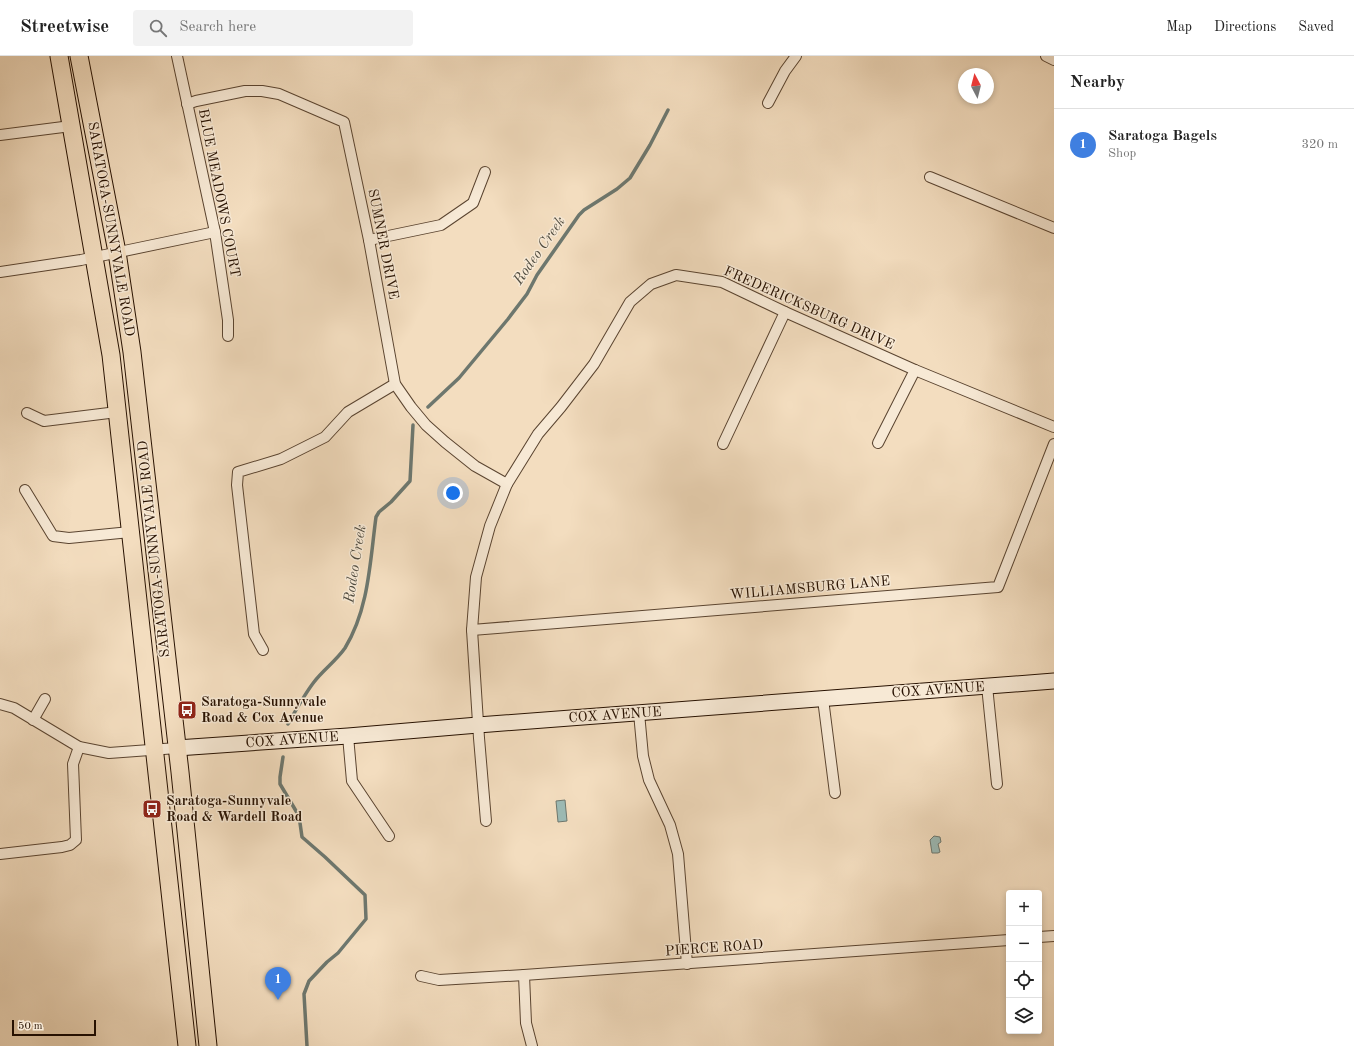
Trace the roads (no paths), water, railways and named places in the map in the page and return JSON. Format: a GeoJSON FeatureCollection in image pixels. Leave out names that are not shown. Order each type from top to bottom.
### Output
{"type":"FeatureCollection","features":[{"type":"Feature","properties":{"kind":"main road","name":"SARATOGA-SUNNYVALE ROAD"},"geometry":{"type":"LineString","coordinates":[[59,56],[111,355],[188,1046]]}},
{"type":"Feature","properties":{"kind":"main road","name":"SARATOGA-SUNNYVALE ROAD"},"geometry":{"type":"LineString","coordinates":[[79,56],[118,252],[132,352],[177,748],[208,1046]]}},
{"type":"Feature","properties":{"kind":"main road","name":"COX AVENUE"},"geometry":{"type":"LineString","coordinates":[[177,748],[348,736],[478,724],[639,713],[1054,680]]}},
{"type":"Feature","properties":{"kind":"street","name":"BLUE MEADOWS COURT"},"geometry":{"type":"LineString","coordinates":[[177,56],[215,232],[228,320],[228,336]]}},
{"type":"Feature","properties":{"kind":"street"},"geometry":{"type":"LineString","coordinates":[[768,103],[785,71],[796,56]]}},
{"type":"Feature","properties":{"kind":"street"},"geometry":{"type":"LineString","coordinates":[[1046,56],[1054,60]]}},
{"type":"Feature","properties":{"kind":"street","name":"SUMNER DRIVE"},"geometry":{"type":"LineString","coordinates":[[187,104],[245,91],[262,91],[279,94],[344,122],[369,240],[395,384],[426,425],[445,442],[475,466],[507,484]]}},
{"type":"Feature","properties":{"kind":"street"},"geometry":{"type":"LineString","coordinates":[[0,135],[70,126]]}},
{"type":"Feature","properties":{"kind":"street"},"geometry":{"type":"LineString","coordinates":[[369,240],[442,225],[473,203],[485,172]]}},
{"type":"Feature","properties":{"kind":"street"},"geometry":{"type":"LineString","coordinates":[[930,177],[1054,228]]}},
{"type":"Feature","properties":{"kind":"street"},"geometry":{"type":"LineString","coordinates":[[0,272],[95,258],[215,232]]}},
{"type":"Feature","properties":{"kind":"street","name":"FREDERICKSBURG DRIVE"},"geometry":{"type":"LineString","coordinates":[[486,820],[472,630],[476,577],[490,526],[507,484],[538,434],[594,364],[630,302],[651,284],[676,275],[722,282],[915,370],[1054,427]]}},
{"type":"Feature","properties":{"kind":"street"},"geometry":{"type":"LineString","coordinates":[[723,444],[785,312]]}},
{"type":"Feature","properties":{"kind":"street"},"geometry":{"type":"LineString","coordinates":[[878,443],[915,370]]}},
{"type":"Feature","properties":{"kind":"street"},"geometry":{"type":"LineString","coordinates":[[263,650],[254,634],[237,484],[238,472],[281,459],[325,437],[348,412],[395,384]]}},
{"type":"Feature","properties":{"kind":"street"},"geometry":{"type":"LineString","coordinates":[[27,413],[44,421],[117,412]]}},
{"type":"Feature","properties":{"kind":"street","name":"WILLIAMSBURG LANE"},"geometry":{"type":"LineString","coordinates":[[472,630],[998,587],[1054,444]]}},
{"type":"Feature","properties":{"kind":"street"},"geometry":{"type":"LineString","coordinates":[[25,490],[53,536],[69,538],[130,532]]}},
{"type":"Feature","properties":{"kind":"street"},"geometry":{"type":"LineString","coordinates":[[987,686],[997,784]]}},
{"type":"Feature","properties":{"kind":"street"},"geometry":{"type":"LineString","coordinates":[[822,699],[835,793]]}},
{"type":"Feature","properties":{"kind":"street"},"geometry":{"type":"LineString","coordinates":[[33,720],[45,700]]}},
{"type":"Feature","properties":{"kind":"street"},"geometry":{"type":"LineString","coordinates":[[0,704],[14,708],[79,747],[109,753],[177,748]]}},
{"type":"Feature","properties":{"kind":"street"},"geometry":{"type":"LineString","coordinates":[[639,713],[643,756],[649,780],[670,825],[678,854],[687,964]]}},
{"type":"Feature","properties":{"kind":"street"},"geometry":{"type":"LineString","coordinates":[[348,736],[352,781],[389,836]]}},
{"type":"Feature","properties":{"kind":"street"},"geometry":{"type":"LineString","coordinates":[[0,854],[70,845],[76,840],[73,764],[79,747]]}},
{"type":"Feature","properties":{"kind":"street"},"geometry":{"type":"LineString","coordinates":[[1042,937],[1054,936]]}},
{"type":"Feature","properties":{"kind":"street","name":"PIERCE ROAD"},"geometry":{"type":"LineString","coordinates":[[421,976],[439,980],[524,975],[1006,940]]}},
{"type":"Feature","properties":{"kind":"street"},"geometry":{"type":"LineString","coordinates":[[524,975],[526,1023],[532,1046]]}},
{"type":"Feature","properties":{"kind":"water"},"geometry":{"type":"Polygon","coordinates":[[[565,800],[567,821],[558,822],[556,801],[565,800]]]}},
{"type":"Feature","properties":{"kind":"water"},"geometry":{"type":"Polygon","coordinates":[[[934,836],[940,837],[941,842],[938,844],[940,852],[938,853],[932,853],[930,840],[934,836]]]}},
{"type":"Feature","properties":{"kind":"waterway","name":"Rodeo Creek"},"geometry":{"type":"LineString","coordinates":[[428,407],[459,378],[508,319],[527,294],[537,275],[579,215],[584,210],[617,189],[630,178],[650,145],[668,110]]}},
{"type":"Feature","properties":{"kind":"waterway","name":"Rodeo Creek"},"geometry":{"type":"LineString","coordinates":[[288,724],[310,687],[345,648],[353,633],[364,601],[370,568],[376,517],[379,512],[391,502],[410,481],[413,425]]}},
{"type":"Feature","properties":{"kind":"waterway","name":"Rodeo Creek"},"geometry":{"type":"LineString","coordinates":[[283,757],[280,784],[299,816],[302,837],[365,895],[366,919],[338,953],[309,981],[304,994],[307,1046]]}},
{"type":"Feature","properties":{"kind":"place","name":"Saratoga-Sunnyvale Road & Cox Avenue"},"geometry":{"type":"Point","coordinates":[187,710]}},
{"type":"Feature","properties":{"kind":"place","name":"Saratoga-Sunnyvale Road & Wardell Road"},"geometry":{"type":"Point","coordinates":[152,809]}},
{"type":"Feature","properties":{"kind":"place","name":"Saratoga Bagels"},"geometry":{"type":"Point","coordinates":[278,1000]}}]}
